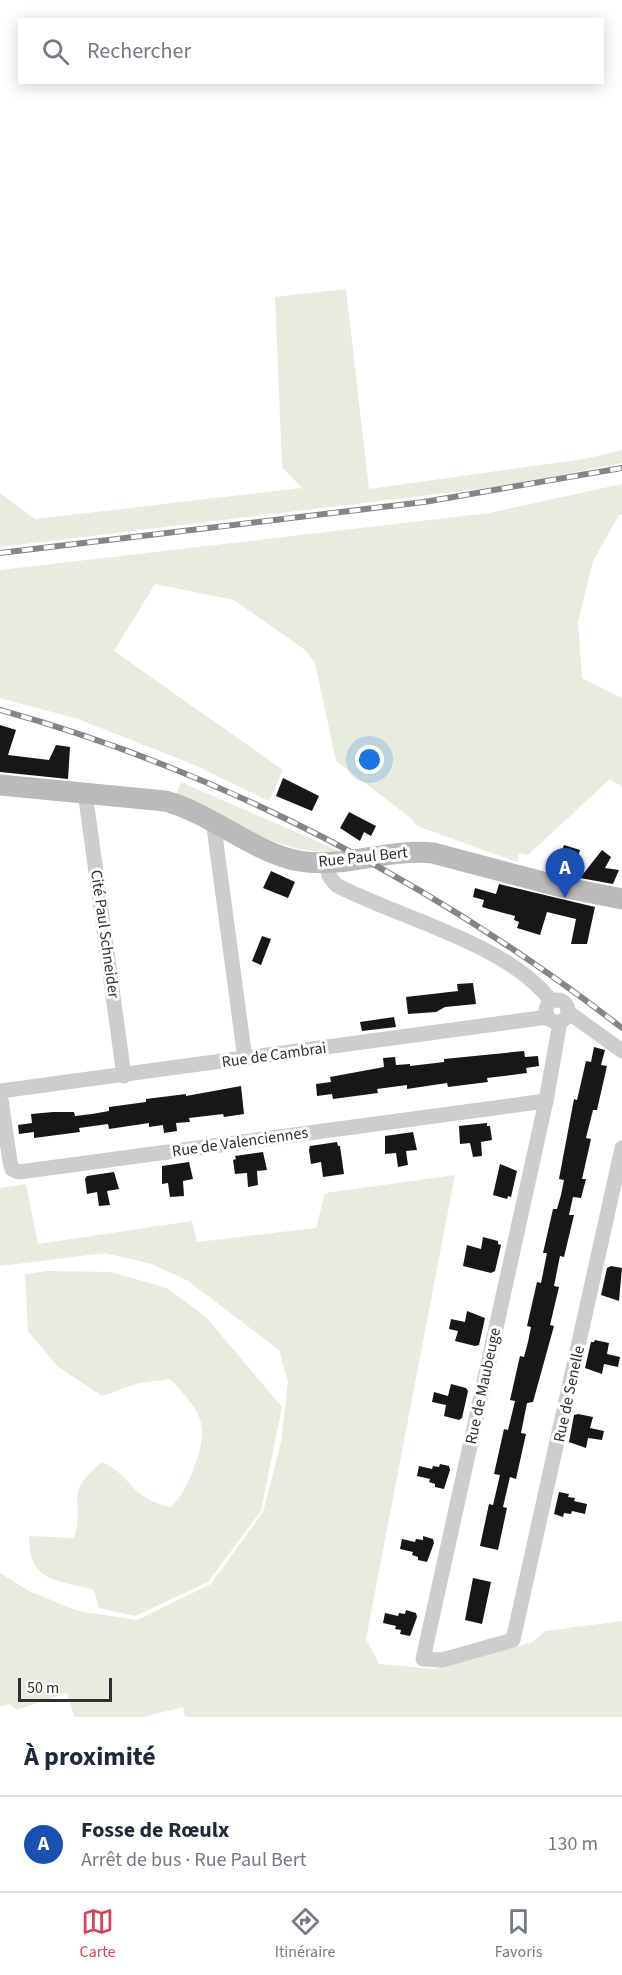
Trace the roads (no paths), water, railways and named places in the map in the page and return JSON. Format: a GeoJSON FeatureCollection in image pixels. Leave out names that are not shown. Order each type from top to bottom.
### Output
{"type":"FeatureCollection","features":[{"type":"Feature","properties":{"kind":"street","name":"Rue Paul Bert"},"geometry":{"type":"LineString","coordinates":[[0,785],[165,801],[190,809],[282,856],[300,861],[326,862],[404,852],[432,853],[562,887],[622,899]]}},
{"type":"Feature","properties":{"kind":"street","name":"Cité Paul Schneider"},"geometry":{"type":"LineString","coordinates":[[85,792],[124,1076]]}},
{"type":"Feature","properties":{"kind":"street"},"geometry":{"type":"LineString","coordinates":[[213,820],[245,1059]]}},
{"type":"Feature","properties":{"kind":"street"},"geometry":{"type":"LineString","coordinates":[[326,862],[329,876],[336,885],[489,953],[520,972],[544,991],[557,1013],[622,1051]]}},
{"type":"Feature","properties":{"kind":"street","name":"Rue de Cambrai"},"geometry":{"type":"LineString","coordinates":[[0,1092],[557,1013]]}},
{"type":"Feature","properties":{"kind":"street","name":"Rue de Maubeuge"},"geometry":{"type":"LineString","coordinates":[[513,1640],[442,1660],[423,1659],[546,1101],[557,1013]]}},
{"type":"Feature","properties":{"kind":"street","name":"Rue de Valenciennes"},"geometry":{"type":"LineString","coordinates":[[0,1092],[10,1162],[12,1169],[20,1172],[546,1101]]}},
{"type":"Feature","properties":{"kind":"street","name":"Rue de Senelle"},"geometry":{"type":"LineString","coordinates":[[513,1640],[622,1148]]}},
{"type":"Feature","properties":{"kind":"railway"},"geometry":{"type":"LineString","coordinates":[[0,553],[424,502],[622,468]]}},
{"type":"Feature","properties":{"kind":"railway"},"geometry":{"type":"LineString","coordinates":[[0,710],[84,736],[166,766],[247,800],[326,839],[404,881],[479,927],[552,976],[622,1028]]}},
{"type":"Feature","properties":{"kind":"place","name":"Fosse de Rœulx"},"geometry":{"type":"Point","coordinates":[565,898]}}]}
